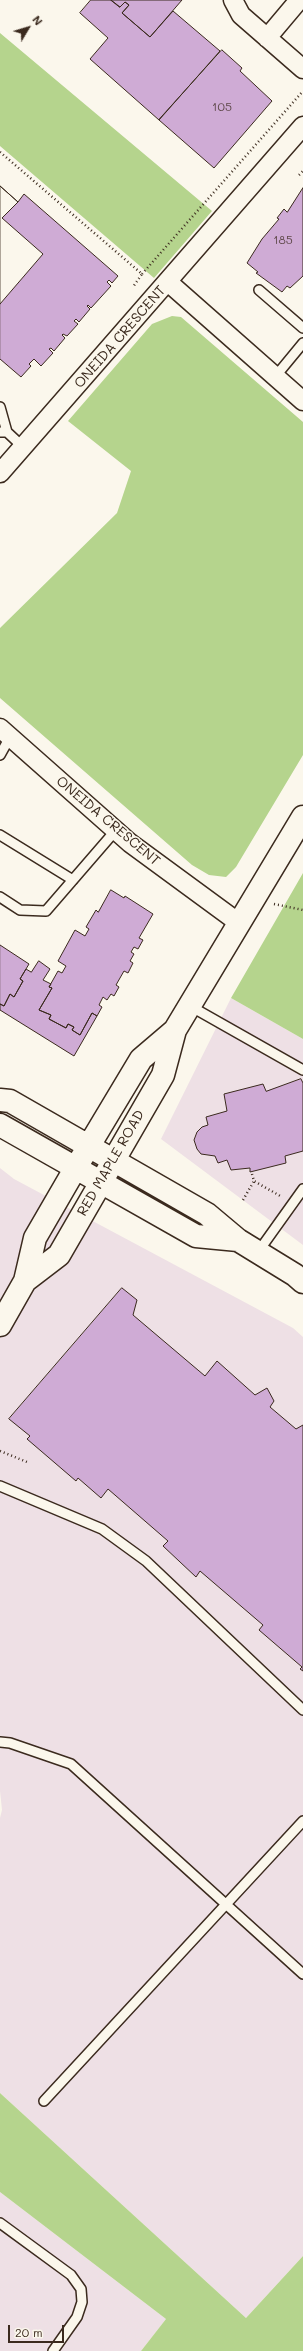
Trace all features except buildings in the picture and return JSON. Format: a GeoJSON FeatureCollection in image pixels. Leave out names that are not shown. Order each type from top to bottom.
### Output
{"type":"FeatureCollection","features":[{"type":"Feature","properties":{"kind":"street"},"geometry":{"type":"LineString","coordinates":[[233,0],[241,15],[303,69]]}},
{"type":"Feature","properties":{"kind":"street"},"geometry":{"type":"LineString","coordinates":[[267,38],[299,0]]}},
{"type":"Feature","properties":{"kind":"street"},"geometry":{"type":"LineString","coordinates":[[168,282],[303,126]]}},
{"type":"Feature","properties":{"kind":"street","name":"ONEIDA CRESCENT"},"geometry":{"type":"LineString","coordinates":[[0,473],[168,282],[303,401]]}},
{"type":"Feature","properties":{"kind":"street","name":"ONEIDA CRESCENT"},"geometry":{"type":"LineString","coordinates":[[5,732],[116,830],[239,923]]}},
{"type":"Feature","properties":{"kind":"street","name":"RED MAPLE ROAD"},"geometry":{"type":"LineString","coordinates":[[0,1325],[25,1280],[35,1238],[75,1169],[90,1147],[141,1060],[175,1030],[303,817]]}},
{"type":"Feature","properties":{"kind":"street","name":"RED MAPLE ROAD"},"geometry":{"type":"LineString","coordinates":[[25,1280],[58,1255],[99,1182],[114,1160],[163,1075],[175,1030]]}},
{"type":"Feature","properties":{"kind":"street"},"geometry":{"type":"LineString","coordinates":[[0,1100],[10,1101],[207,1214],[238,1240],[295,1275],[303,1282]]}},
{"type":"Feature","properties":{"kind":"street"},"geometry":{"type":"LineString","coordinates":[[0,1125],[75,1169],[196,1236],[238,1240]]}},
{"type":"Feature","properties":{"kind":"lane"},"geometry":{"type":"LineString","coordinates":[[260,290],[303,328]]}},
{"type":"Feature","properties":{"kind":"lane"},"geometry":{"type":"LineString","coordinates":[[275,377],[303,342]]}},
{"type":"Feature","properties":{"kind":"lane"},"geometry":{"type":"LineString","coordinates":[[0,407],[3,432],[22,447]]}},
{"type":"Feature","properties":{"kind":"lane"},"geometry":{"type":"LineString","coordinates":[[0,755],[5,732]]}},
{"type":"Feature","properties":{"kind":"lane"},"geometry":{"type":"LineString","coordinates":[[0,897],[20,910],[46,911],[116,830]]}},
{"type":"Feature","properties":{"kind":"lane"},"geometry":{"type":"LineString","coordinates":[[0,835],[73,880]]}},
{"type":"Feature","properties":{"kind":"lane"},"geometry":{"type":"LineString","coordinates":[[190,1006],[303,1070]]}},
{"type":"Feature","properties":{"kind":"lane"},"geometry":{"type":"LineString","coordinates":[[258,1252],[303,1188]]}},
{"type":"Feature","properties":{"kind":"lane"},"geometry":{"type":"LineString","coordinates":[[0,1486],[102,1529],[146,1561],[303,1710]]}},
{"type":"Feature","properties":{"kind":"lane"},"geometry":{"type":"LineString","coordinates":[[0,1742],[10,1742],[71,1764],[303,1974]]}},
{"type":"Feature","properties":{"kind":"lane"},"geometry":{"type":"LineString","coordinates":[[44,2101],[303,1821]]}},
{"type":"Feature","properties":{"kind":"lane"},"geometry":{"type":"LineString","coordinates":[[0,2223],[71,2275],[80,2289],[82,2302],[77,2316],[53,2351]]}},
{"type":"Feature","properties":{"kind":"path"},"geometry":{"type":"LineString","coordinates":[[133,287],[142,274],[303,91]]}},
{"type":"Feature","properties":{"kind":"path"},"geometry":{"type":"LineString","coordinates":[[0,152],[142,274]]}},
{"type":"Feature","properties":{"kind":"path"},"geometry":{"type":"LineString","coordinates":[[299,175],[303,171]]}},
{"type":"Feature","properties":{"kind":"path"},"geometry":{"type":"LineString","coordinates":[[254,899],[303,910]]}},
{"type":"Feature","properties":{"kind":"path"},"geometry":{"type":"LineString","coordinates":[[252,1174],[254,1181],[292,1203]]}},
{"type":"Feature","properties":{"kind":"path"},"geometry":{"type":"LineString","coordinates":[[242,1200],[254,1181]]}},
{"type":"Feature","properties":{"kind":"path"},"geometry":{"type":"LineString","coordinates":[[0,1451],[27,1462]]}},
{"type":"Feature","properties":{"kind":"shaded area"},"geometry":{"type":"Polygon","coordinates":[[[231,998],[303,1039],[303,1245],[161,1139],[231,998]]]}},
{"type":"Feature","properties":{"kind":"shaded area"},"geometry":{"type":"Polygon","coordinates":[[[0,1168],[14,1179],[293,1328],[303,1337],[303,2256],[246,2318],[0,2093],[0,1818],[2,1810],[0,1791],[0,1168]]]}},
{"type":"Feature","properties":{"kind":"shaded area"},"geometry":{"type":"Polygon","coordinates":[[[0,2192],[166,2319],[141,2351],[0,2351],[0,2192]]]}},
{"type":"Feature","properties":{"kind":"green space"},"geometry":{"type":"Polygon","coordinates":[[[0,33],[212,211],[154,278],[0,146],[0,33]]]}},
{"type":"Feature","properties":{"kind":"green space"},"geometry":{"type":"Polygon","coordinates":[[[172,316],[181,317],[303,422],[303,755],[236,867],[226,877],[209,875],[192,865],[0,698],[0,628],[117,513],[131,471],[68,421],[152,324],[172,316]]]}},
{"type":"Feature","properties":{"kind":"green space"},"geometry":{"type":"Polygon","coordinates":[[[303,873],[303,1039],[231,998],[303,873]]]}},
{"type":"Feature","properties":{"kind":"green space"},"geometry":{"type":"Polygon","coordinates":[[[0,2093],[246,2318],[303,2256],[303,2351],[141,2351],[166,2319],[0,2192],[0,2093]]]}}]}
